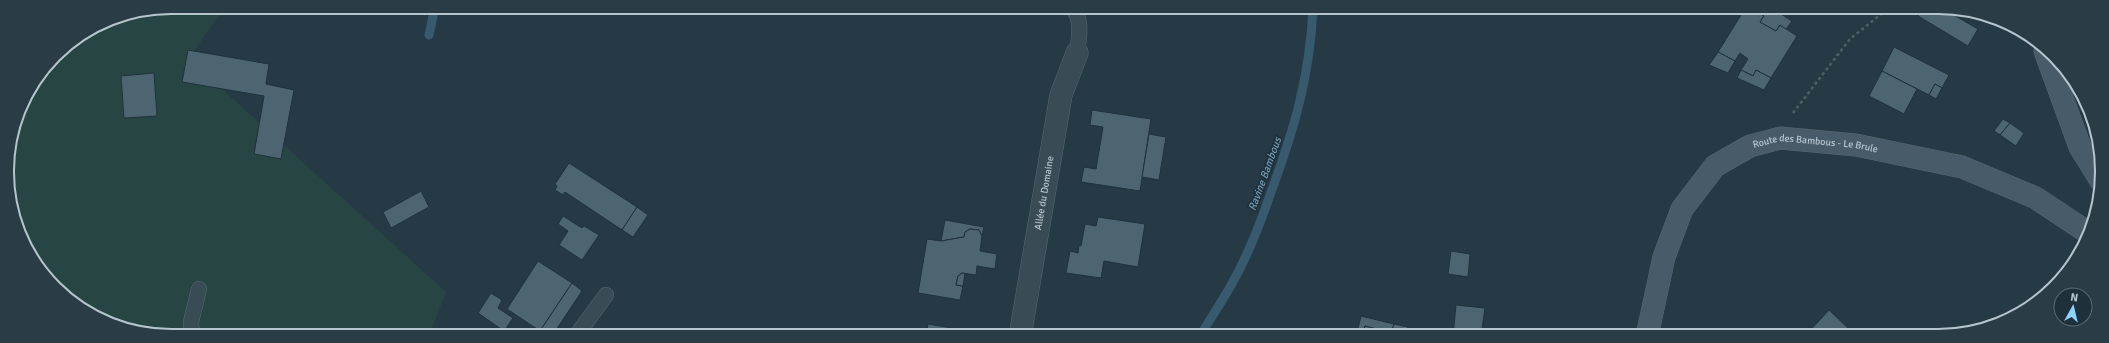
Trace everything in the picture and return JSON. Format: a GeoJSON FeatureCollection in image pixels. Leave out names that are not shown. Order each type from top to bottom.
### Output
{"type":"FeatureCollection","features":[{"type":"Feature","properties":{"kind":"main road"},"geometry":{"type":"LineString","coordinates":[[2048,59],[2080,147],[2095,170]]}},
{"type":"Feature","properties":{"kind":"main road","name":"Route des Bambous - Le Brule"},"geometry":{"type":"LineString","coordinates":[[1647,329],[1664,257],[1682,209],[1715,166],[1750,146],[1780,138],[1856,145],[1962,167],[2036,198],[2084,230]]}},
{"type":"Feature","properties":{"kind":"street","name":"Allée du Domaine"},"geometry":{"type":"LineString","coordinates":[[1021,329],[1061,95],[1077,53]]}},
{"type":"Feature","properties":{"kind":"lane"},"geometry":{"type":"LineString","coordinates":[[1076,14],[1080,28],[1077,53]]}},
{"type":"Feature","properties":{"kind":"lane"},"geometry":{"type":"LineString","coordinates":[[192,329],[191,322],[199,289]]}},
{"type":"Feature","properties":{"kind":"lane"},"geometry":{"type":"LineString","coordinates":[[581,329],[606,294]]}},
{"type":"Feature","properties":{"kind":"path"},"geometry":{"type":"LineString","coordinates":[[1780,138],[1787,121],[1850,39],[1881,14]]}},
{"type":"Feature","properties":{"kind":"green space"},"geometry":{"type":"Polygon","coordinates":[[[219,14],[189,59],[446,292],[432,329],[161,329],[131,324],[111,317],[84,302],[60,283],[35,250],[26,232],[19,212],[15,192],[14,161],[19,131],[26,111],[41,84],[60,60],[84,41],[102,30],[121,22],[151,15],[219,14]]]}},
{"type":"Feature","properties":{"kind":"building"},"geometry":{"type":"Polygon","coordinates":[[[1742,14],[1761,14],[1764,16],[1760,22],[1776,31],[1780,25],[1797,36],[1771,78],[1756,70],[1753,76],[1741,70],[1748,59],[1740,53],[1735,61],[1718,52],[1742,14]]]}},
{"type":"Feature","properties":{"kind":"building"},"geometry":{"type":"Polygon","coordinates":[[[1761,14],[1781,14],[1792,21],[1786,29],[1780,25],[1776,31],[1760,22],[1764,16],[1761,14]]]}},
{"type":"Feature","properties":{"kind":"building"},"geometry":{"type":"Polygon","coordinates":[[[1919,14],[1953,14],[1978,29],[1968,46],[1918,16],[1919,14]]]}},
{"type":"Feature","properties":{"kind":"building"},"geometry":{"type":"Polygon","coordinates":[[[1894,47],[1949,75],[1942,88],[1935,84],[1929,95],[1882,71],[1894,47]]]}},
{"type":"Feature","properties":{"kind":"building"},"geometry":{"type":"Polygon","coordinates":[[[188,50],[269,64],[266,84],[294,90],[281,159],[254,154],[264,96],[182,82],[188,50]]]}},
{"type":"Feature","properties":{"kind":"building"},"geometry":{"type":"Polygon","coordinates":[[[1718,52],[1735,61],[1728,73],[1709,65],[1718,52]]]}},
{"type":"Feature","properties":{"kind":"building"},"geometry":{"type":"Polygon","coordinates":[[[1741,70],[1753,76],[1756,70],[1771,78],[1764,90],[1737,78],[1741,70]]]}},
{"type":"Feature","properties":{"kind":"building"},"geometry":{"type":"Polygon","coordinates":[[[1882,71],[1917,89],[1904,114],[1869,96],[1882,71]]]}},
{"type":"Feature","properties":{"kind":"building"},"geometry":{"type":"Polygon","coordinates":[[[154,73],[157,116],[124,118],[121,76],[154,73]]]}},
{"type":"Feature","properties":{"kind":"building"},"geometry":{"type":"Polygon","coordinates":[[[1935,84],[1942,88],[1936,99],[1929,95],[1935,84]]]}},
{"type":"Feature","properties":{"kind":"building"},"geometry":{"type":"Polygon","coordinates":[[[1092,110],[1151,119],[1140,191],[1081,182],[1084,167],[1096,169],[1103,127],[1090,125],[1092,110]]]}},
{"type":"Feature","properties":{"kind":"building"},"geometry":{"type":"Polygon","coordinates":[[[2003,119],[2010,123],[2000,135],[1994,131],[2003,119]]]}},
{"type":"Feature","properties":{"kind":"building"},"geometry":{"type":"Polygon","coordinates":[[[2010,123],[2024,133],[2016,146],[2000,135],[2010,123]]]}},
{"type":"Feature","properties":{"kind":"building"},"geometry":{"type":"Polygon","coordinates":[[[1149,134],[1166,137],[1159,180],[1142,177],[1149,134]]]}},
{"type":"Feature","properties":{"kind":"building"},"geometry":{"type":"Polygon","coordinates":[[[569,163],[637,207],[622,230],[565,192],[563,195],[555,190],[557,186],[555,184],[569,163]]]}},
{"type":"Feature","properties":{"kind":"building"},"geometry":{"type":"Polygon","coordinates":[[[421,191],[429,207],[391,228],[383,212],[421,191]]]}},
{"type":"Feature","properties":{"kind":"building"},"geometry":{"type":"Polygon","coordinates":[[[637,207],[648,215],[633,237],[622,230],[637,207]]]}},
{"type":"Feature","properties":{"kind":"building"},"geometry":{"type":"Polygon","coordinates":[[[563,216],[582,228],[584,226],[599,235],[582,260],[559,245],[568,231],[558,224],[563,216]]]}},
{"type":"Feature","properties":{"kind":"building"},"geometry":{"type":"Polygon","coordinates":[[[1098,217],[1145,224],[1138,267],[1104,261],[1101,278],[1066,273],[1070,251],[1078,253],[1079,245],[1081,246],[1085,224],[1096,226],[1098,217]]]}},
{"type":"Feature","properties":{"kind":"building"},"geometry":{"type":"Polygon","coordinates":[[[945,220],[984,227],[982,236],[979,230],[970,229],[965,232],[964,237],[941,241],[945,220]]]}},
{"type":"Feature","properties":{"kind":"building"},"geometry":{"type":"Polygon","coordinates":[[[970,229],[979,230],[982,236],[980,251],[997,254],[995,269],[977,266],[976,275],[962,273],[958,276],[956,285],[963,286],[960,300],[918,293],[927,239],[941,241],[964,237],[965,232],[970,229]]]}},
{"type":"Feature","properties":{"kind":"building"},"geometry":{"type":"Polygon","coordinates":[[[1451,251],[1470,254],[1468,277],[1448,274],[1451,251]]]}},
{"type":"Feature","properties":{"kind":"building"},"geometry":{"type":"Polygon","coordinates":[[[538,261],[572,283],[541,329],[537,329],[507,309],[538,261]]]}},
{"type":"Feature","properties":{"kind":"building"},"geometry":{"type":"Polygon","coordinates":[[[962,273],[965,274],[963,286],[956,285],[958,276],[962,273]]]}},
{"type":"Feature","properties":{"kind":"building"},"geometry":{"type":"Polygon","coordinates":[[[572,283],[582,291],[557,329],[541,329],[572,283]]]}},
{"type":"Feature","properties":{"kind":"building"},"geometry":{"type":"Polygon","coordinates":[[[491,293],[502,300],[498,308],[513,318],[505,329],[501,329],[478,313],[491,293]]]}},
{"type":"Feature","properties":{"kind":"building"},"geometry":{"type":"Polygon","coordinates":[[[1456,305],[1485,308],[1482,329],[1454,329],[1456,305]]]}},
{"type":"Feature","properties":{"kind":"building"},"geometry":{"type":"Polygon","coordinates":[[[1829,310],[1849,329],[1811,329],[1829,310]]]}},
{"type":"Feature","properties":{"kind":"building"},"geometry":{"type":"Polygon","coordinates":[[[1361,316],[1394,324],[1392,329],[1376,329],[1365,326],[1364,329],[1358,329],[1361,316]]]}},
{"type":"Feature","properties":{"kind":"building"},"geometry":{"type":"Polygon","coordinates":[[[928,324],[958,329],[927,329],[928,324]]]}},
{"type":"Feature","properties":{"kind":"building"},"geometry":{"type":"Polygon","coordinates":[[[1394,324],[1408,327],[1408,329],[1392,329],[1394,324]]]}},
{"type":"Feature","properties":{"kind":"building"},"geometry":{"type":"Polygon","coordinates":[[[1365,326],[1376,329],[1364,329],[1365,326]]]}},
{"type":"Feature","properties":{"kind":"waterway"},"geometry":{"type":"LineString","coordinates":[[429,35],[434,14]]}},
{"type":"Feature","properties":{"kind":"waterway","name":"Ravine Bambous"},"geometry":{"type":"LineString","coordinates":[[1204,329],[1227,293],[1242,265],[1257,231],[1279,171],[1293,125],[1304,80],[1312,14]]}}]}
